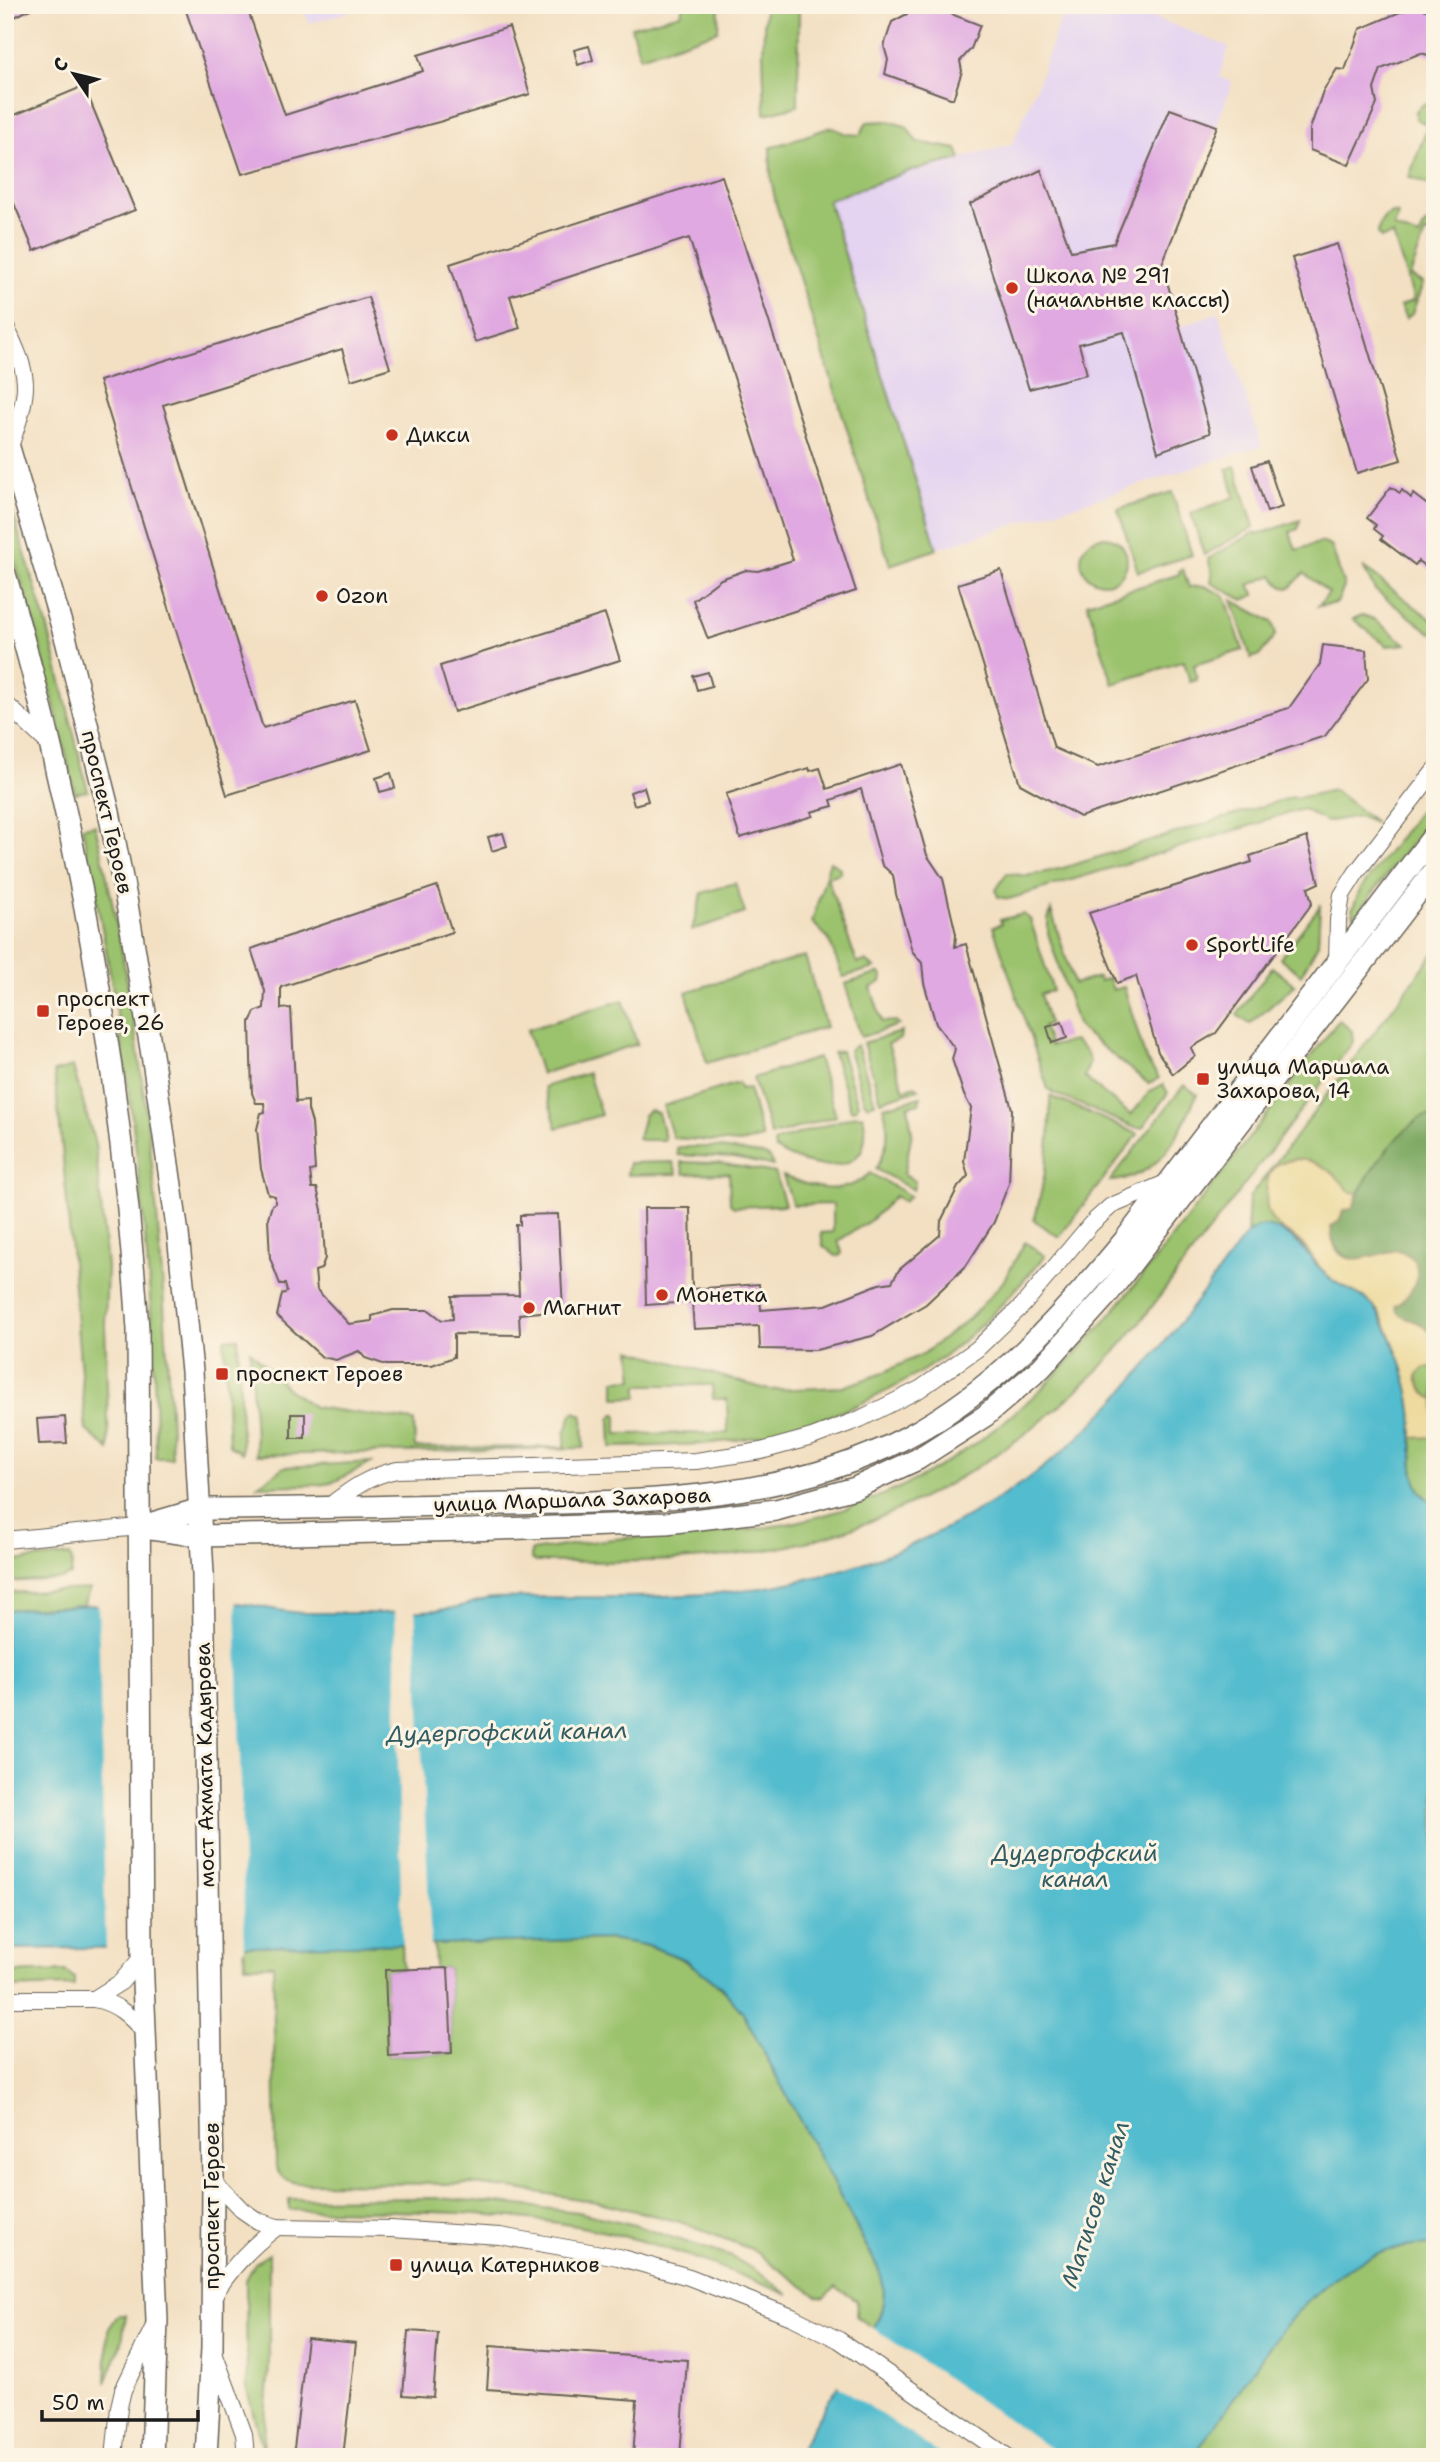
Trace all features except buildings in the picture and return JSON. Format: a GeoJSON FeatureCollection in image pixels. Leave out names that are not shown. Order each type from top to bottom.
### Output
{"type":"FeatureCollection","features":[{"type":"Feature","properties":{"kind":"street"},"geometry":{"type":"LineString","coordinates":[[5,324],[25,385],[22,408],[8,441]]}},
{"type":"Feature","properties":{"kind":"street","name":"проспект Героев"},"geometry":{"type":"LineString","coordinates":[[8,441],[66,640],[109,812],[126,898],[178,1234],[192,1371],[203,1574]]}},
{"type":"Feature","properties":{"kind":"street","name":"проспект Героев"},"geometry":{"type":"LineString","coordinates":[[5,574],[50,745],[86,919],[120,1129],[138,1329],[142,1956]]}},
{"type":"Feature","properties":{"kind":"street"},"geometry":{"type":"LineString","coordinates":[[5,704],[50,745]]}},
{"type":"Feature","properties":{"kind":"street"},"geometry":{"type":"LineString","coordinates":[[1337,963],[1338,920],[1342,895],[1435,770]]}},
{"type":"Feature","properties":{"kind":"street","name":"улица Маршала Захарова"},"geometry":{"type":"LineString","coordinates":[[5,1541],[139,1527],[200,1509],[666,1499],[720,1493],[773,1485],[846,1464],[906,1437],[971,1396],[1024,1351],[1090,1282],[1435,834]]}},
{"type":"Feature","properties":{"kind":"street","name":"улица Маршала Захарова"},"geometry":{"type":"LineString","coordinates":[[139,1527],[201,1536],[586,1527],[722,1518],[776,1510],[855,1488],[918,1459],[985,1416],[1041,1368],[1107,1295],[1435,870]]}},
{"type":"Feature","properties":{"kind":"street"},"geometry":{"type":"LineString","coordinates":[[328,1507],[361,1482],[378,1474],[397,1470],[696,1461],[761,1451],[812,1437],[860,1419],[920,1389],[977,1349],[1023,1305],[1091,1224],[1111,1206],[1170,1181]]}},
{"type":"Feature","properties":{"kind":"street","name":"мост Ахмата Кадырова"},"geometry":{"type":"LineString","coordinates":[[203,1574],[207,1955]]}},
{"type":"Feature","properties":{"kind":"street","name":"проспект Героев"},"geometry":{"type":"LineString","coordinates":[[206,2457],[212,2348],[213,2180],[207,1955]]}},
{"type":"Feature","properties":{"kind":"street"},"geometry":{"type":"LineString","coordinates":[[94,1999],[121,1982],[142,1956]]}},
{"type":"Feature","properties":{"kind":"street"},"geometry":{"type":"LineString","coordinates":[[142,1956],[157,2320],[152,2457]]}},
{"type":"Feature","properties":{"kind":"street"},"geometry":{"type":"LineString","coordinates":[[5,1999],[109,2001],[119,2007],[145,2033]]}},
{"type":"Feature","properties":{"kind":"street"},"geometry":{"type":"LineString","coordinates":[[213,2180],[242,2210],[258,2221],[277,2227],[391,2229],[500,2236],[572,2247],[652,2265],[689,2277],[792,2317],[839,2340],[1008,2457]]}},
{"type":"Feature","properties":{"kind":"street"},"geometry":{"type":"LineString","coordinates":[[212,2298],[241,2257],[277,2227]]}},
{"type":"Feature","properties":{"kind":"street"},"geometry":{"type":"LineString","coordinates":[[114,2457],[123,2390],[157,2320]]}},
{"type":"Feature","properties":{"kind":"street"},"geometry":{"type":"LineString","coordinates":[[212,2348],[244,2434],[246,2457]]}},
{"type":"Feature","properties":{"kind":"shaded area"},"geometry":{"type":"Polygon","coordinates":[[[300,5],[372,5],[310,23],[300,5]]]}},
{"type":"Feature","properties":{"kind":"shaded area","name":"Школа № 291 (начальные классы)"},"geometry":{"type":"Polygon","coordinates":[[[1065,5],[1123,5],[1229,47],[1219,77],[1232,82],[1162,264],[1180,327],[1218,312],[1262,446],[937,549],[827,200],[910,171],[1012,145],[1038,83],[1065,5]]]}},
{"type":"Feature","properties":{"kind":"green space"},"geometry":{"type":"Polygon","coordinates":[[[683,5],[719,5],[718,31],[640,57],[631,27],[681,14],[683,5]]]}},
{"type":"Feature","properties":{"kind":"green space"},"geometry":{"type":"Polygon","coordinates":[[[765,5],[799,5],[798,106],[765,114],[763,54],[765,5]]]}},
{"type":"Feature","properties":{"kind":"green space"},"geometry":{"type":"Polygon","coordinates":[[[1435,102],[1435,187],[1409,177],[1428,125],[1416,119],[1416,111],[1424,104],[1435,102]]]}},
{"type":"Feature","properties":{"kind":"green space"},"geometry":{"type":"Polygon","coordinates":[[[887,121],[906,126],[917,142],[957,149],[961,159],[910,171],[828,200],[937,549],[890,565],[776,204],[771,178],[770,148],[831,127],[847,134],[860,135],[867,122],[887,121]]]}},
{"type":"Feature","properties":{"kind":"green space"},"geometry":{"type":"Polygon","coordinates":[[[1392,213],[1398,214],[1394,228],[1419,237],[1425,224],[1435,221],[1435,236],[1425,233],[1410,276],[1423,283],[1412,314],[1406,319],[1400,306],[1414,300],[1393,235],[1381,238],[1378,235],[1382,221],[1392,213]]]}},
{"type":"Feature","properties":{"kind":"green space"},"geometry":{"type":"Polygon","coordinates":[[[1235,466],[1254,527],[1204,555],[1191,513],[1235,497],[1227,469],[1235,466]]]}},
{"type":"Feature","properties":{"kind":"green space"},"geometry":{"type":"Polygon","coordinates":[[[5,488],[48,629],[88,791],[75,793],[36,630],[5,530],[5,488]]]}},
{"type":"Feature","properties":{"kind":"green space"},"geometry":{"type":"Polygon","coordinates":[[[1172,492],[1192,555],[1138,572],[1118,509],[1172,492]]]}},
{"type":"Feature","properties":{"kind":"green space"},"geometry":{"type":"Polygon","coordinates":[[[1300,520],[1298,529],[1290,532],[1296,550],[1322,542],[1332,547],[1344,587],[1337,603],[1318,606],[1329,593],[1304,573],[1290,588],[1282,586],[1273,575],[1249,585],[1255,595],[1243,600],[1211,583],[1212,572],[1208,559],[1255,532],[1257,535],[1300,520]]]}},
{"type":"Feature","properties":{"kind":"green space"},"geometry":{"type":"Polygon","coordinates":[[[1104,537],[1120,544],[1127,560],[1120,576],[1104,583],[1088,576],[1081,560],[1088,544],[1104,537]]]}},
{"type":"Feature","properties":{"kind":"green space"},"geometry":{"type":"Polygon","coordinates":[[[1363,567],[1435,622],[1435,632],[1431,633],[1375,590],[1363,567]]]}},
{"type":"Feature","properties":{"kind":"green space"},"geometry":{"type":"Polygon","coordinates":[[[1183,569],[1189,587],[1205,586],[1225,596],[1243,650],[1194,665],[1197,680],[1190,682],[1184,661],[1113,684],[1087,603],[1180,574],[1179,571],[1183,569]]]}},
{"type":"Feature","properties":{"kind":"green space"},"geometry":{"type":"Polygon","coordinates":[[[1232,600],[1272,622],[1276,634],[1260,655],[1251,658],[1232,600]]]}},
{"type":"Feature","properties":{"kind":"green space"},"geometry":{"type":"Polygon","coordinates":[[[1362,615],[1374,619],[1406,644],[1387,646],[1353,619],[1362,615]]]}},
{"type":"Feature","properties":{"kind":"green space"},"geometry":{"type":"Polygon","coordinates":[[[1334,790],[1375,822],[1359,816],[1326,822],[1303,809],[1009,899],[998,897],[996,890],[1007,873],[1027,876],[1063,868],[1292,797],[1334,790]]]}},
{"type":"Feature","properties":{"kind":"green space"},"geometry":{"type":"Polygon","coordinates":[[[1435,790],[1435,813],[1354,917],[1352,910],[1360,890],[1435,790]]]}},
{"type":"Feature","properties":{"kind":"green space"},"geometry":{"type":"Polygon","coordinates":[[[95,825],[127,981],[149,1139],[164,1299],[172,1458],[156,1458],[150,1299],[135,1141],[112,984],[82,827],[95,825]]]}},
{"type":"Feature","properties":{"kind":"green space"},"geometry":{"type":"Polygon","coordinates":[[[830,861],[840,868],[840,873],[827,877],[857,963],[866,961],[875,968],[843,977],[828,938],[812,922],[830,861]]]}},
{"type":"Feature","properties":{"kind":"green space"},"geometry":{"type":"Polygon","coordinates":[[[735,883],[745,913],[692,930],[702,893],[735,883]]]}},
{"type":"Feature","properties":{"kind":"green space"},"geometry":{"type":"Polygon","coordinates":[[[1320,906],[1318,944],[1301,975],[1280,958],[1320,906]]]}},
{"type":"Feature","properties":{"kind":"green space"},"geometry":{"type":"Polygon","coordinates":[[[1051,910],[1074,984],[1098,977],[1100,981],[1109,978],[1113,990],[1124,987],[1146,1060],[1159,1078],[1149,1084],[1080,1029],[1048,933],[1051,910]]]}},
{"type":"Feature","properties":{"kind":"green space"},"geometry":{"type":"Polygon","coordinates":[[[1023,914],[1030,919],[1053,991],[1040,994],[1049,1024],[1043,1026],[1050,1046],[1074,1041],[1086,1051],[1090,1062],[1084,1077],[1131,1115],[1150,1091],[1163,1084],[1168,1093],[1142,1128],[1135,1128],[1048,1089],[993,927],[1002,924],[1000,920],[1023,914]]]}},
{"type":"Feature","properties":{"kind":"green space"},"geometry":{"type":"Polygon","coordinates":[[[1435,952],[1435,1503],[1421,1492],[1417,1484],[1413,1466],[1413,1438],[1329,1278],[1294,1238],[1284,1232],[1275,1228],[1252,1230],[1247,1235],[1249,1198],[1435,952]]]}},
{"type":"Feature","properties":{"kind":"green space"},"geometry":{"type":"Polygon","coordinates":[[[805,956],[826,1027],[707,1063],[686,992],[805,956]]]}},
{"type":"Feature","properties":{"kind":"green space"},"geometry":{"type":"Polygon","coordinates":[[[1272,967],[1295,985],[1250,1024],[1237,1015],[1272,967]]]}},
{"type":"Feature","properties":{"kind":"green space"},"geometry":{"type":"Polygon","coordinates":[[[880,973],[881,982],[871,988],[882,1022],[896,1021],[899,1025],[861,1037],[845,984],[880,973]]]}},
{"type":"Feature","properties":{"kind":"green space"},"geometry":{"type":"Polygon","coordinates":[[[623,1000],[637,1044],[541,1074],[527,1030],[623,1000]]]}},
{"type":"Feature","properties":{"kind":"green space"},"geometry":{"type":"Polygon","coordinates":[[[1339,1020],[1352,1031],[1353,1042],[1135,1329],[1063,1403],[988,1460],[906,1506],[863,1524],[818,1539],[773,1549],[655,1561],[536,1562],[531,1559],[531,1551],[589,1542],[743,1530],[813,1518],[876,1498],[931,1471],[981,1439],[1027,1402],[1110,1316],[1339,1020]]]}},
{"type":"Feature","properties":{"kind":"green space"},"geometry":{"type":"Polygon","coordinates":[[[901,1032],[900,1039],[888,1044],[904,1090],[915,1086],[919,1089],[881,1101],[863,1043],[901,1032]]]}},
{"type":"Feature","properties":{"kind":"green space"},"geometry":{"type":"Polygon","coordinates":[[[857,1045],[875,1103],[868,1105],[864,1101],[849,1050],[857,1045]]]}},
{"type":"Feature","properties":{"kind":"green space"},"geometry":{"type":"Polygon","coordinates":[[[841,1051],[858,1104],[856,1109],[851,1110],[833,1053],[841,1051]]]}},
{"type":"Feature","properties":{"kind":"green space"},"geometry":{"type":"Polygon","coordinates":[[[818,1058],[836,1116],[771,1136],[753,1078],[818,1058]]]}},
{"type":"Feature","properties":{"kind":"green space"},"geometry":{"type":"Polygon","coordinates":[[[73,1067],[95,1144],[107,1267],[105,1324],[109,1450],[86,1430],[54,1072],[73,1067]]]}},
{"type":"Feature","properties":{"kind":"green space"},"geometry":{"type":"Polygon","coordinates":[[[588,1073],[601,1115],[557,1128],[544,1087],[588,1073]]]}},
{"type":"Feature","properties":{"kind":"green space"},"geometry":{"type":"Polygon","coordinates":[[[738,1083],[741,1089],[749,1088],[762,1138],[740,1143],[673,1138],[663,1106],[738,1083]]]}},
{"type":"Feature","properties":{"kind":"green space"},"geometry":{"type":"Polygon","coordinates":[[[1184,1085],[1197,1094],[1166,1152],[1143,1172],[1110,1181],[1184,1085]]]}},
{"type":"Feature","properties":{"kind":"green space"},"geometry":{"type":"Polygon","coordinates":[[[1050,1096],[1138,1134],[1059,1237],[1034,1220],[1047,1159],[1050,1096]]]}},
{"type":"Feature","properties":{"kind":"green space"},"geometry":{"type":"Polygon","coordinates":[[[921,1097],[919,1103],[908,1106],[912,1132],[904,1175],[915,1181],[913,1190],[876,1169],[887,1139],[883,1107],[921,1097]]]}},
{"type":"Feature","properties":{"kind":"green space"},"geometry":{"type":"Polygon","coordinates":[[[650,1110],[658,1113],[664,1140],[638,1138],[644,1115],[650,1110]]]}},
{"type":"Feature","properties":{"kind":"green space"},"geometry":{"type":"Polygon","coordinates":[[[857,1115],[863,1116],[865,1137],[861,1151],[851,1161],[823,1166],[806,1163],[775,1149],[776,1141],[857,1115]]]}},
{"type":"Feature","properties":{"kind":"green space"},"geometry":{"type":"Polygon","coordinates":[[[1435,1115],[1435,1337],[1398,1312],[1395,1306],[1403,1301],[1387,1252],[1367,1259],[1349,1258],[1336,1248],[1331,1227],[1339,1221],[1343,1211],[1353,1207],[1371,1171],[1399,1136],[1421,1118],[1435,1115]]]}},
{"type":"Feature","properties":{"kind":"green space"},"geometry":{"type":"Polygon","coordinates":[[[715,1147],[765,1155],[770,1158],[773,1166],[734,1158],[678,1155],[677,1148],[715,1147]]]}},
{"type":"Feature","properties":{"kind":"green space"},"geometry":{"type":"Polygon","coordinates":[[[673,1162],[677,1174],[627,1175],[629,1163],[673,1162]]]}},
{"type":"Feature","properties":{"kind":"green space"},"geometry":{"type":"Polygon","coordinates":[[[681,1162],[719,1163],[775,1173],[785,1205],[734,1207],[730,1204],[729,1173],[684,1174],[681,1162]]]}},
{"type":"Feature","properties":{"kind":"green space"},"geometry":{"type":"Polygon","coordinates":[[[870,1173],[910,1196],[904,1202],[895,1196],[871,1220],[838,1241],[842,1252],[836,1256],[823,1246],[821,1233],[833,1232],[833,1204],[793,1205],[783,1176],[817,1187],[839,1188],[850,1186],[870,1173]]]}},
{"type":"Feature","properties":{"kind":"green space"},"geometry":{"type":"Polygon","coordinates":[[[1025,1242],[1045,1256],[992,1315],[930,1366],[871,1399],[808,1424],[746,1439],[688,1445],[611,1447],[610,1419],[614,1414],[617,1414],[617,1434],[728,1433],[727,1399],[713,1399],[712,1385],[638,1385],[638,1397],[615,1398],[615,1380],[634,1379],[631,1350],[769,1390],[843,1387],[923,1354],[970,1318],[1003,1282],[1025,1242]]]}},
{"type":"Feature","properties":{"kind":"green space"},"geometry":{"type":"Polygon","coordinates":[[[238,1338],[242,1453],[229,1446],[224,1339],[238,1338]]]}},
{"type":"Feature","properties":{"kind":"green space"},"geometry":{"type":"Polygon","coordinates":[[[250,1350],[288,1389],[314,1407],[414,1421],[415,1448],[565,1447],[565,1434],[575,1412],[583,1418],[584,1448],[256,1455],[250,1350]]]}},
{"type":"Feature","properties":{"kind":"green space"},"geometry":{"type":"Polygon","coordinates":[[[373,1462],[331,1483],[257,1486],[284,1467],[373,1462]]]}},
{"type":"Feature","properties":{"kind":"green space"},"geometry":{"type":"Polygon","coordinates":[[[70,1555],[71,1575],[61,1579],[5,1582],[5,1562],[70,1555]]]}},
{"type":"Feature","properties":{"kind":"green space"},"geometry":{"type":"Polygon","coordinates":[[[90,1589],[83,1605],[5,1610],[5,1593],[90,1589]]]}},
{"type":"Feature","properties":{"kind":"green space"},"geometry":{"type":"Polygon","coordinates":[[[610,1939],[650,1947],[685,1961],[715,1983],[743,2013],[880,2272],[883,2300],[873,2328],[856,2316],[857,2301],[836,2287],[825,2298],[817,2296],[751,2249],[680,2222],[603,2203],[517,2189],[471,2184],[296,2183],[279,2174],[276,2167],[273,1965],[245,1965],[244,1946],[402,1944],[403,1969],[385,1971],[388,2056],[452,2053],[448,1968],[435,1968],[434,1944],[610,1939]]]}},
{"type":"Feature","properties":{"kind":"green space"},"geometry":{"type":"Polygon","coordinates":[[[66,1971],[74,1978],[74,1986],[5,1988],[5,1973],[66,1971]]]}},
{"type":"Feature","properties":{"kind":"green space"},"geometry":{"type":"Polygon","coordinates":[[[437,2198],[577,2212],[631,2224],[732,2257],[789,2295],[662,2247],[578,2226],[496,2215],[289,2210],[289,2199],[437,2198]]]}},
{"type":"Feature","properties":{"kind":"green space"},"geometry":{"type":"Polygon","coordinates":[[[1435,2245],[1435,2457],[1193,2457],[1284,2328],[1303,2305],[1325,2285],[1348,2268],[1374,2255],[1403,2247],[1435,2245]]]}},
{"type":"Feature","properties":{"kind":"green space"},"geometry":{"type":"Polygon","coordinates":[[[269,2254],[269,2365],[263,2450],[247,2390],[246,2280],[255,2263],[269,2254]]]}},
{"type":"Feature","properties":{"kind":"green space"},"geometry":{"type":"Polygon","coordinates":[[[118,2315],[126,2315],[122,2341],[106,2383],[108,2330],[118,2315]]]}},
{"type":"Feature","properties":{"kind":"sand"},"geometry":{"type":"Polygon","coordinates":[[[1295,1159],[1320,1165],[1333,1173],[1350,1192],[1358,1193],[1353,1208],[1343,1211],[1339,1221],[1331,1227],[1333,1243],[1338,1252],[1355,1259],[1398,1250],[1414,1261],[1417,1277],[1414,1285],[1395,1306],[1399,1314],[1422,1325],[1435,1337],[1435,1366],[1423,1369],[1417,1376],[1423,1390],[1435,1399],[1435,1437],[1413,1438],[1402,1369],[1390,1334],[1374,1306],[1364,1297],[1329,1278],[1302,1244],[1270,1216],[1266,1193],[1271,1171],[1277,1165],[1295,1159]]]}},
{"type":"Feature","properties":{"kind":"water","name":"Дудергофский канал"},"geometry":{"type":"Polygon","coordinates":[[[1266,1226],[1294,1240],[1327,1276],[1367,1300],[1378,1313],[1400,1360],[1410,1398],[1414,1476],[1420,1491],[1435,1503],[1435,2245],[1403,2247],[1374,2255],[1348,2268],[1325,2285],[1303,2305],[1284,2328],[1193,2457],[795,2457],[880,2315],[884,2294],[881,2275],[743,2013],[721,1987],[686,1960],[650,1946],[610,1939],[5,1949],[5,1610],[205,1603],[243,1604],[299,1613],[413,1612],[453,1608],[494,1598],[646,1597],[737,1591],[775,1586],[851,1567],[924,1539],[959,1522],[1025,1481],[1058,1455],[1089,1428],[1145,1367],[1246,1235],[1258,1227],[1266,1226]]]}},
{"type":"Feature","properties":{"kind":"pier"},"geometry":{"type":"Polygon","coordinates":[[[236,1600],[245,1949],[106,1951],[98,1601],[236,1600]]]}},
{"type":"Feature","properties":{"kind":"pier"},"geometry":{"type":"Polygon","coordinates":[[[415,1607],[431,1947],[402,1947],[395,1608],[415,1607]]]}},
{"type":"Feature","properties":{"kind":"pier"},"geometry":{"type":"Polygon","coordinates":[[[870,2326],[1063,2457],[944,2457],[835,2383],[870,2326]]]}},
{"type":"Feature","properties":{"kind":"place","name":"Школа № 291 (начальные классы)"},"geometry":{"type":"Point","coordinates":[1012,288]}},
{"type":"Feature","properties":{"kind":"place","name":"Дикси"},"geometry":{"type":"Point","coordinates":[392,435]}},
{"type":"Feature","properties":{"kind":"place","name":"Ozon"},"geometry":{"type":"Point","coordinates":[322,596]}},
{"type":"Feature","properties":{"kind":"place","name":"SportLife"},"geometry":{"type":"Point","coordinates":[1192,945]}},
{"type":"Feature","properties":{"kind":"place","name":"проспект Героев, 26"},"geometry":{"type":"Point","coordinates":[43,1011]}},
{"type":"Feature","properties":{"kind":"place","name":"улица Маршала Захарова, 14"},"geometry":{"type":"Point","coordinates":[1203,1079]}},
{"type":"Feature","properties":{"kind":"place","name":"Монетка"},"geometry":{"type":"Point","coordinates":[662,1295]}},
{"type":"Feature","properties":{"kind":"place","name":"Магнит"},"geometry":{"type":"Point","coordinates":[529,1308]}},
{"type":"Feature","properties":{"kind":"place","name":"проспект Героев"},"geometry":{"type":"Point","coordinates":[222,1374]}},
{"type":"Feature","properties":{"kind":"place","name":"улица Катерников"},"geometry":{"type":"Point","coordinates":[396,2265]}},
{"type":"Feature","properties":{"kind":"water label","name":"Матисов канал"},"geometry":{"type":"Point","coordinates":[1095,2204]}}]}
